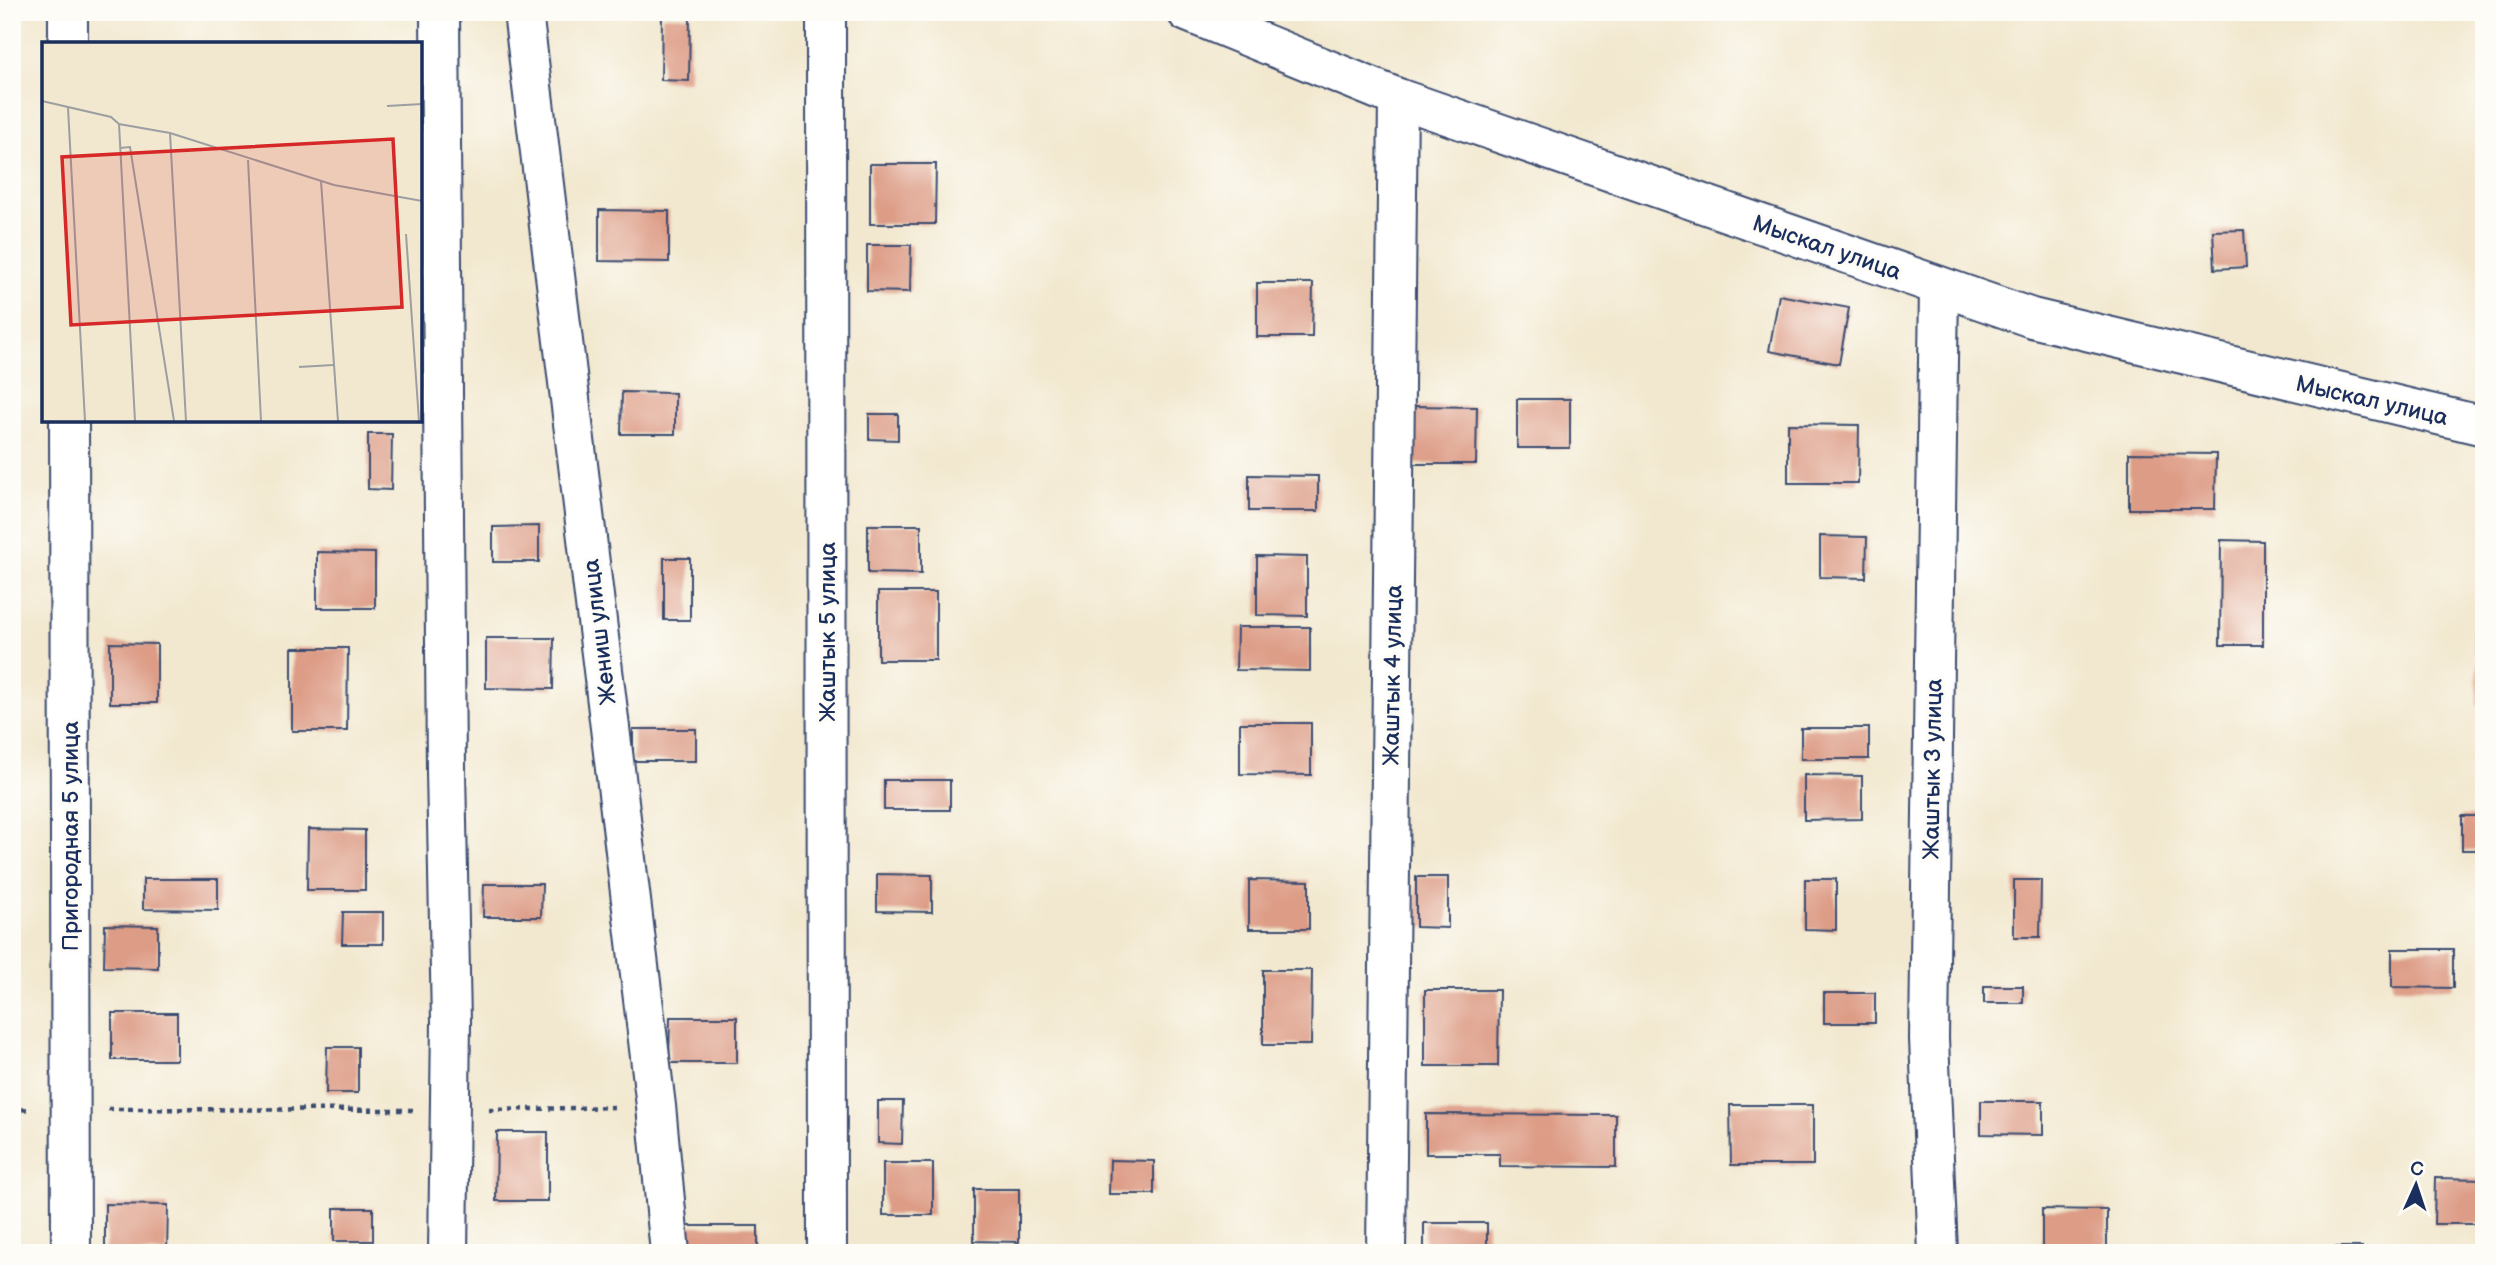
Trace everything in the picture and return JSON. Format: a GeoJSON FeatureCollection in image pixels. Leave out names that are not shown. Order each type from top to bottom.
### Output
{"type":"FeatureCollection","features":[{"type":"Feature","properties":{"kind":"street"},"geometry":{"type":"LineString","coordinates":[[68,12],[68,42]]}},
{"type":"Feature","properties":{"kind":"street"},"geometry":{"type":"LineString","coordinates":[[440,12],[446,757],[451,1022],[448,1253]]}},
{"type":"Feature","properties":{"kind":"street","name":"Жениш улица"},"geometry":{"type":"LineString","coordinates":[[523,12],[656,1106],[670,1253]]}},
{"type":"Feature","properties":{"kind":"street","name":"Жаштык 5 улица"},"geometry":{"type":"LineString","coordinates":[[826,12],[827,1253]]}},
{"type":"Feature","properties":{"kind":"street","name":"Мыскал улица"},"geometry":{"type":"LineString","coordinates":[[1187,12],[1398,98],[2032,318],[2484,426]]}},
{"type":"Feature","properties":{"kind":"street","name":"Жаштык 4 улица"},"geometry":{"type":"LineString","coordinates":[[1386,1253],[1398,98]]}},
{"type":"Feature","properties":{"kind":"street","name":"Жаштык 3 улица"},"geometry":{"type":"LineString","coordinates":[[1938,1253],[1929,1039],[1939,286]]}},
{"type":"Feature","properties":{"kind":"street","name":"Пригородная 5 улица"},"geometry":{"type":"LineString","coordinates":[[69,422],[71,1253]]}},
{"type":"Feature","properties":{"kind":"path"},"geometry":{"type":"LineString","coordinates":[[12,1110],[449,1111],[656,1106]]}},
{"type":"Feature","properties":{"kind":"building"},"geometry":{"type":"Polygon","coordinates":[[[662,16],[690,16],[689,81],[661,80],[662,16]]]}},
{"type":"Feature","properties":{"kind":"building"},"geometry":{"type":"Polygon","coordinates":[[[870,164],[936,164],[935,224],[870,224],[870,164]]]}},
{"type":"Feature","properties":{"kind":"building"},"geometry":{"type":"Polygon","coordinates":[[[599,210],[669,211],[669,262],[599,261],[599,210]]]}},
{"type":"Feature","properties":{"kind":"building"},"geometry":{"type":"Polygon","coordinates":[[[2244,230],[2246,267],[2215,269],[2213,231],[2244,230]]]}},
{"type":"Feature","properties":{"kind":"building"},"geometry":{"type":"Polygon","coordinates":[[[867,245],[911,245],[910,292],[867,291],[867,245]]]}},
{"type":"Feature","properties":{"kind":"building"},"geometry":{"type":"Polygon","coordinates":[[[1257,283],[1313,283],[1312,337],[1257,337],[1257,283]]]}},
{"type":"Feature","properties":{"kind":"building"},"geometry":{"type":"Polygon","coordinates":[[[1779,295],[1849,308],[1839,364],[1769,351],[1779,295]]]}},
{"type":"Feature","properties":{"kind":"building"},"geometry":{"type":"Polygon","coordinates":[[[622,392],[675,393],[675,434],[621,434],[622,392]]]}},
{"type":"Feature","properties":{"kind":"building"},"geometry":{"type":"Polygon","coordinates":[[[1517,399],[1570,399],[1570,448],[1517,448],[1517,399]]]}},
{"type":"Feature","properties":{"kind":"building"},"geometry":{"type":"Polygon","coordinates":[[[1412,406],[1477,407],[1476,464],[1411,464],[1412,406]]]}},
{"type":"Feature","properties":{"kind":"building"},"geometry":{"type":"Polygon","coordinates":[[[869,414],[898,414],[898,440],[869,439],[869,414]]]}},
{"type":"Feature","properties":{"kind":"building"},"geometry":{"type":"Polygon","coordinates":[[[1788,424],[1859,425],[1858,483],[1788,483],[1788,424]]]}},
{"type":"Feature","properties":{"kind":"building"},"geometry":{"type":"Polygon","coordinates":[[[368,434],[392,434],[391,490],[368,489],[368,434]]]}},
{"type":"Feature","properties":{"kind":"building"},"geometry":{"type":"Polygon","coordinates":[[[2129,453],[2216,454],[2215,509],[2129,509],[2129,453]]]}},
{"type":"Feature","properties":{"kind":"building"},"geometry":{"type":"Polygon","coordinates":[[[1249,475],[1318,476],[1318,511],[1249,511],[1249,475]]]}},
{"type":"Feature","properties":{"kind":"building"},"geometry":{"type":"Polygon","coordinates":[[[868,525],[921,525],[921,574],[868,573],[868,525]]]}},
{"type":"Feature","properties":{"kind":"building"},"geometry":{"type":"Polygon","coordinates":[[[539,526],[539,562],[493,562],[493,527],[539,526]]]}},
{"type":"Feature","properties":{"kind":"building"},"geometry":{"type":"Polygon","coordinates":[[[1820,536],[1867,537],[1866,578],[1820,577],[1820,536]]]}},
{"type":"Feature","properties":{"kind":"building"},"geometry":{"type":"Polygon","coordinates":[[[2221,540],[2263,541],[2263,645],[2220,645],[2221,540]]]}},
{"type":"Feature","properties":{"kind":"building"},"geometry":{"type":"Polygon","coordinates":[[[317,552],[375,553],[375,608],[317,608],[317,552]]]}},
{"type":"Feature","properties":{"kind":"building"},"geometry":{"type":"Polygon","coordinates":[[[1257,556],[1307,557],[1307,616],[1257,615],[1257,556]]]}},
{"type":"Feature","properties":{"kind":"building"},"geometry":{"type":"Polygon","coordinates":[[[664,558],[690,558],[690,620],[664,620],[664,558]]]}},
{"type":"Feature","properties":{"kind":"building"},"geometry":{"type":"Polygon","coordinates":[[[878,592],[936,592],[936,660],[878,660],[878,592]]]}},
{"type":"Feature","properties":{"kind":"building"},"geometry":{"type":"Polygon","coordinates":[[[1237,627],[1310,627],[1310,671],[1236,670],[1237,627]]]}},
{"type":"Feature","properties":{"kind":"building"},"geometry":{"type":"Polygon","coordinates":[[[2478,631],[2484,631],[2484,705],[2477,705],[2478,631]]]}},
{"type":"Feature","properties":{"kind":"building"},"geometry":{"type":"Polygon","coordinates":[[[486,638],[554,638],[553,689],[486,688],[486,638]]]}},
{"type":"Feature","properties":{"kind":"building"},"geometry":{"type":"Polygon","coordinates":[[[110,643],[157,644],[157,703],[110,703],[110,643]]]}},
{"type":"Feature","properties":{"kind":"building"},"geometry":{"type":"Polygon","coordinates":[[[292,648],[348,648],[347,731],[292,731],[292,648]]]}},
{"type":"Feature","properties":{"kind":"building"},"geometry":{"type":"Polygon","coordinates":[[[1240,723],[1311,723],[1311,775],[1240,774],[1240,723]]]}},
{"type":"Feature","properties":{"kind":"building"},"geometry":{"type":"Polygon","coordinates":[[[1801,728],[1869,728],[1869,759],[1801,759],[1801,728]]]}},
{"type":"Feature","properties":{"kind":"building"},"geometry":{"type":"Polygon","coordinates":[[[633,729],[696,729],[696,761],[633,761],[633,729]]]}},
{"type":"Feature","properties":{"kind":"building"},"geometry":{"type":"Polygon","coordinates":[[[1804,775],[1862,776],[1862,819],[1804,820],[1804,775]]]}},
{"type":"Feature","properties":{"kind":"building"},"geometry":{"type":"Polygon","coordinates":[[[884,780],[950,780],[950,810],[884,810],[884,780]]]}},
{"type":"Feature","properties":{"kind":"building"},"geometry":{"type":"Polygon","coordinates":[[[2462,816],[2484,816],[2484,850],[2462,850],[2462,816]]]}},
{"type":"Feature","properties":{"kind":"building"},"geometry":{"type":"Polygon","coordinates":[[[308,829],[365,830],[365,890],[307,890],[308,829]]]}},
{"type":"Feature","properties":{"kind":"building"},"geometry":{"type":"Polygon","coordinates":[[[877,874],[932,875],[932,912],[877,911],[877,874]]]}},
{"type":"Feature","properties":{"kind":"building"},"geometry":{"type":"Polygon","coordinates":[[[1416,877],[1448,877],[1448,928],[1416,927],[1416,877]]]}},
{"type":"Feature","properties":{"kind":"building"},"geometry":{"type":"Polygon","coordinates":[[[143,879],[218,879],[218,910],[143,909],[143,879]]]}},
{"type":"Feature","properties":{"kind":"building"},"geometry":{"type":"Polygon","coordinates":[[[1805,879],[1836,879],[1836,930],[1805,929],[1805,879]]]}},
{"type":"Feature","properties":{"kind":"building"},"geometry":{"type":"Polygon","coordinates":[[[1249,880],[1309,881],[1309,929],[1249,929],[1249,880]]]}},
{"type":"Feature","properties":{"kind":"building"},"geometry":{"type":"Polygon","coordinates":[[[2014,880],[2041,880],[2040,937],[2014,937],[2014,880]]]}},
{"type":"Feature","properties":{"kind":"building"},"geometry":{"type":"Polygon","coordinates":[[[484,884],[542,884],[541,917],[483,917],[484,884]]]}},
{"type":"Feature","properties":{"kind":"building"},"geometry":{"type":"Polygon","coordinates":[[[343,912],[383,912],[383,944],[342,944],[343,912]]]}},
{"type":"Feature","properties":{"kind":"building"},"geometry":{"type":"Polygon","coordinates":[[[105,925],[158,926],[158,968],[104,967],[105,925]]]}},
{"type":"Feature","properties":{"kind":"building"},"geometry":{"type":"Polygon","coordinates":[[[2392,949],[2453,949],[2453,988],[2392,987],[2392,949]]]}},
{"type":"Feature","properties":{"kind":"building"},"geometry":{"type":"Polygon","coordinates":[[[1263,970],[1312,970],[1311,1045],[1263,1045],[1263,970]]]}},
{"type":"Feature","properties":{"kind":"building"},"geometry":{"type":"Polygon","coordinates":[[[1984,986],[2023,986],[2023,1003],[1984,1003],[1984,986]]]}},
{"type":"Feature","properties":{"kind":"building"},"geometry":{"type":"Polygon","coordinates":[[[1425,990],[1499,990],[1498,1066],[1425,1066],[1425,990]]]}},
{"type":"Feature","properties":{"kind":"building"},"geometry":{"type":"Polygon","coordinates":[[[1824,993],[1875,993],[1875,1023],[1824,1023],[1824,993]]]}},
{"type":"Feature","properties":{"kind":"building"},"geometry":{"type":"Polygon","coordinates":[[[112,1013],[177,1013],[177,1060],[112,1060],[112,1013]]]}},
{"type":"Feature","properties":{"kind":"building"},"geometry":{"type":"Polygon","coordinates":[[[670,1017],[737,1017],[737,1063],[669,1063],[670,1017]]]}},
{"type":"Feature","properties":{"kind":"building"},"geometry":{"type":"Polygon","coordinates":[[[327,1047],[358,1047],[358,1093],[326,1093],[327,1047]]]}},
{"type":"Feature","properties":{"kind":"building"},"geometry":{"type":"Polygon","coordinates":[[[878,1101],[903,1101],[902,1144],[878,1143],[878,1101]]]}},
{"type":"Feature","properties":{"kind":"building"},"geometry":{"type":"Polygon","coordinates":[[[1981,1101],[2043,1101],[2043,1135],[1981,1134],[1981,1101]]]}},
{"type":"Feature","properties":{"kind":"building"},"geometry":{"type":"Polygon","coordinates":[[[1730,1105],[1813,1105],[1813,1165],[1731,1165],[1730,1105]]]}},
{"type":"Feature","properties":{"kind":"building"},"geometry":{"type":"Polygon","coordinates":[[[1426,1114],[1616,1115],[1616,1167],[1500,1166],[1500,1154],[1426,1154],[1426,1114]]]}},
{"type":"Feature","properties":{"kind":"building"},"geometry":{"type":"Polygon","coordinates":[[[497,1132],[548,1132],[548,1201],[496,1201],[497,1132]]]}},
{"type":"Feature","properties":{"kind":"building"},"geometry":{"type":"Polygon","coordinates":[[[1110,1160],[1154,1161],[1154,1194],[1109,1194],[1110,1160]]]}},
{"type":"Feature","properties":{"kind":"building"},"geometry":{"type":"Polygon","coordinates":[[[883,1163],[933,1163],[933,1215],[883,1215],[883,1163]]]}},
{"type":"Feature","properties":{"kind":"building"},"geometry":{"type":"Polygon","coordinates":[[[2435,1178],[2484,1179],[2484,1224],[2434,1224],[2435,1178]]]}},
{"type":"Feature","properties":{"kind":"building"},"geometry":{"type":"Polygon","coordinates":[[[974,1189],[1019,1189],[1019,1242],[974,1241],[974,1189]]]}},
{"type":"Feature","properties":{"kind":"building"},"geometry":{"type":"Polygon","coordinates":[[[105,1204],[168,1205],[167,1253],[105,1253],[105,1204]]]}},
{"type":"Feature","properties":{"kind":"building"},"geometry":{"type":"Polygon","coordinates":[[[334,1208],[373,1208],[373,1241],[334,1241],[334,1208]]]}},
{"type":"Feature","properties":{"kind":"building"},"geometry":{"type":"Polygon","coordinates":[[[2042,1209],[2107,1210],[2107,1253],[2042,1253],[2042,1209]]]}},
{"type":"Feature","properties":{"kind":"building"},"geometry":{"type":"Polygon","coordinates":[[[1424,1223],[1487,1223],[1487,1253],[1424,1253],[1424,1223]]]}},
{"type":"Feature","properties":{"kind":"building"},"geometry":{"type":"Polygon","coordinates":[[[684,1226],[758,1226],[758,1253],[684,1253],[684,1226]]]}},
{"type":"Feature","properties":{"kind":"building"},"geometry":{"type":"Polygon","coordinates":[[[2315,1247],[2362,1247],[2362,1253],[2315,1253],[2315,1247]]]}}]}
